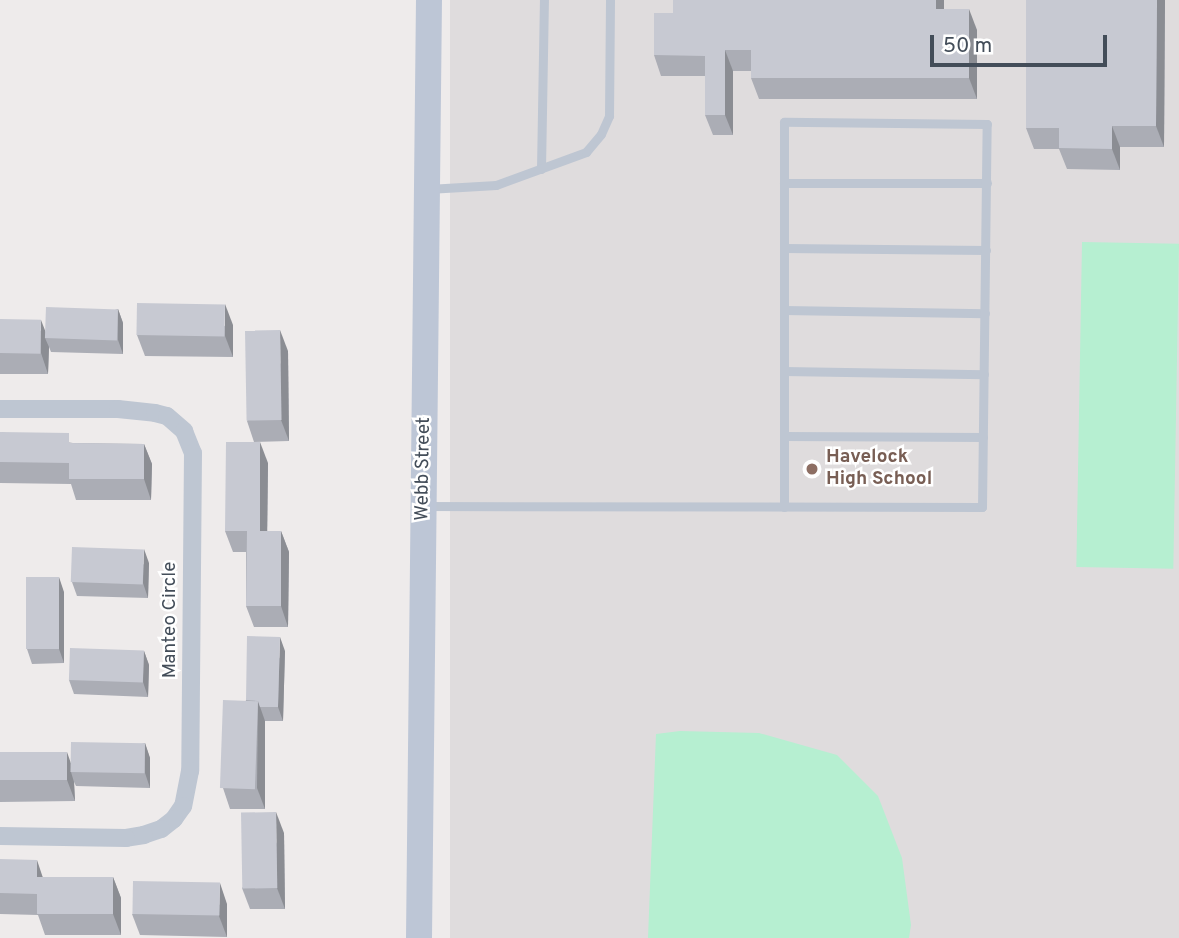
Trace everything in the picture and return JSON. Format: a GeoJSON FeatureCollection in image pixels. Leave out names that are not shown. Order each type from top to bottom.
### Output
{"type":"FeatureCollection","features":[{"type":"Feature","properties":{"kind":"street","name":"Webb Street"},"geometry":{"type":"LineString","coordinates":[[419,938],[429,0]]}},
{"type":"Feature","properties":{"kind":"street","name":"Manteo Circle"},"geometry":{"type":"LineString","coordinates":[[0,409],[118,409],[167,416],[184,431],[189,441],[192,467],[190,771],[183,806],[174,820],[161,829],[126,838],[0,836]]}},
{"type":"Feature","properties":{"kind":"lane"},"geometry":{"type":"LineString","coordinates":[[541,169],[544,0]]}},
{"type":"Feature","properties":{"kind":"lane"},"geometry":{"type":"LineString","coordinates":[[426,189],[496,186],[586,152],[601,134],[609,116],[610,0]]}},
{"type":"Feature","properties":{"kind":"lane"},"geometry":{"type":"LineString","coordinates":[[423,506],[785,507],[982,507],[988,124],[785,122],[785,507]]}},
{"type":"Feature","properties":{"kind":"lane"},"geometry":{"type":"LineString","coordinates":[[785,184],[987,183]]}},
{"type":"Feature","properties":{"kind":"lane"},"geometry":{"type":"LineString","coordinates":[[785,248],[986,250]]}},
{"type":"Feature","properties":{"kind":"lane"},"geometry":{"type":"LineString","coordinates":[[785,310],[985,313]]}},
{"type":"Feature","properties":{"kind":"lane"},"geometry":{"type":"LineString","coordinates":[[785,371],[984,374]]}},
{"type":"Feature","properties":{"kind":"lane"},"geometry":{"type":"LineString","coordinates":[[785,436],[983,437]]}},
{"type":"Feature","properties":{"kind":"shaded area","name":"Havelock High School"},"geometry":{"type":"Polygon","coordinates":[[[450,0],[1179,0],[1179,938],[450,938],[450,0]]]}},
{"type":"Feature","properties":{"kind":"green space"},"geometry":{"type":"Polygon","coordinates":[[[1082,242],[1179,244],[1173,569],[1076,567],[1082,242]]]}},
{"type":"Feature","properties":{"kind":"green space"},"geometry":{"type":"Polygon","coordinates":[[[680,731],[759,733],[837,755],[878,796],[902,858],[911,925],[909,938],[648,938],[656,734],[680,731]]]}},
{"type":"Feature","properties":{"kind":"building"},"geometry":{"type":"Polygon","coordinates":[[[673,0],[936,0],[936,9],[969,9],[969,78],[751,78],[751,50],[725,50],[725,115],[705,115],[705,56],[654,55],[654,13],[673,13],[673,0]]]}},
{"type":"Feature","properties":{"kind":"building"},"geometry":{"type":"Polygon","coordinates":[[[1026,0],[1157,0],[1156,126],[1112,126],[1112,149],[1059,148],[1059,128],[1026,128],[1026,0]]]}},
{"type":"Feature","properties":{"kind":"building"},"geometry":{"type":"Polygon","coordinates":[[[137,303],[225,305],[224,337],[136,335],[137,303]]]}},
{"type":"Feature","properties":{"kind":"building"},"geometry":{"type":"Polygon","coordinates":[[[46,307],[118,310],[117,340],[45,338],[46,307]]]}},
{"type":"Feature","properties":{"kind":"building"},"geometry":{"type":"Polygon","coordinates":[[[0,319],[41,320],[40,354],[0,353],[0,319]]]}},
{"type":"Feature","properties":{"kind":"building"},"geometry":{"type":"Polygon","coordinates":[[[280,330],[282,420],[247,421],[245,331],[280,330]]]}},
{"type":"Feature","properties":{"kind":"building"},"geometry":{"type":"Polygon","coordinates":[[[0,432],[69,433],[69,443],[144,444],[144,479],[69,479],[69,463],[0,462],[0,432]]]}},
{"type":"Feature","properties":{"kind":"building"},"geometry":{"type":"Polygon","coordinates":[[[226,442],[260,442],[260,531],[281,531],[281,606],[246,606],[247,531],[225,531],[226,442]]]}},
{"type":"Feature","properties":{"kind":"building"},"geometry":{"type":"Polygon","coordinates":[[[72,547],[144,550],[143,584],[71,582],[72,547]]]}},
{"type":"Feature","properties":{"kind":"building"},"geometry":{"type":"Polygon","coordinates":[[[26,577],[59,577],[59,649],[26,649],[26,577]]]}},
{"type":"Feature","properties":{"kind":"building"},"geometry":{"type":"Polygon","coordinates":[[[247,636],[280,637],[278,707],[260,707],[258,701],[246,700],[247,636]]]}},
{"type":"Feature","properties":{"kind":"building"},"geometry":{"type":"Polygon","coordinates":[[[70,648],[144,651],[143,683],[69,680],[70,648]]]}},
{"type":"Feature","properties":{"kind":"building"},"geometry":{"type":"Polygon","coordinates":[[[223,700],[258,701],[255,789],[220,788],[223,700]]]}},
{"type":"Feature","properties":{"kind":"building"},"geometry":{"type":"Polygon","coordinates":[[[71,742],[145,743],[144,773],[70,772],[71,742]]]}},
{"type":"Feature","properties":{"kind":"building"},"geometry":{"type":"Polygon","coordinates":[[[0,752],[67,752],[67,780],[0,780],[0,752]]]}},
{"type":"Feature","properties":{"kind":"building"},"geometry":{"type":"Polygon","coordinates":[[[276,812],[277,888],[242,889],[241,813],[276,812]]]}},
{"type":"Feature","properties":{"kind":"building"},"geometry":{"type":"Polygon","coordinates":[[[0,859],[37,860],[37,877],[113,877],[113,914],[37,914],[37,894],[0,893],[0,859]]]}},
{"type":"Feature","properties":{"kind":"building"},"geometry":{"type":"Polygon","coordinates":[[[133,881],[220,883],[219,916],[132,914],[133,881]]]}},
{"type":"Feature","properties":{"kind":"place","name":"Havelock High School"},"geometry":{"type":"Point","coordinates":[812,469]}}]}
